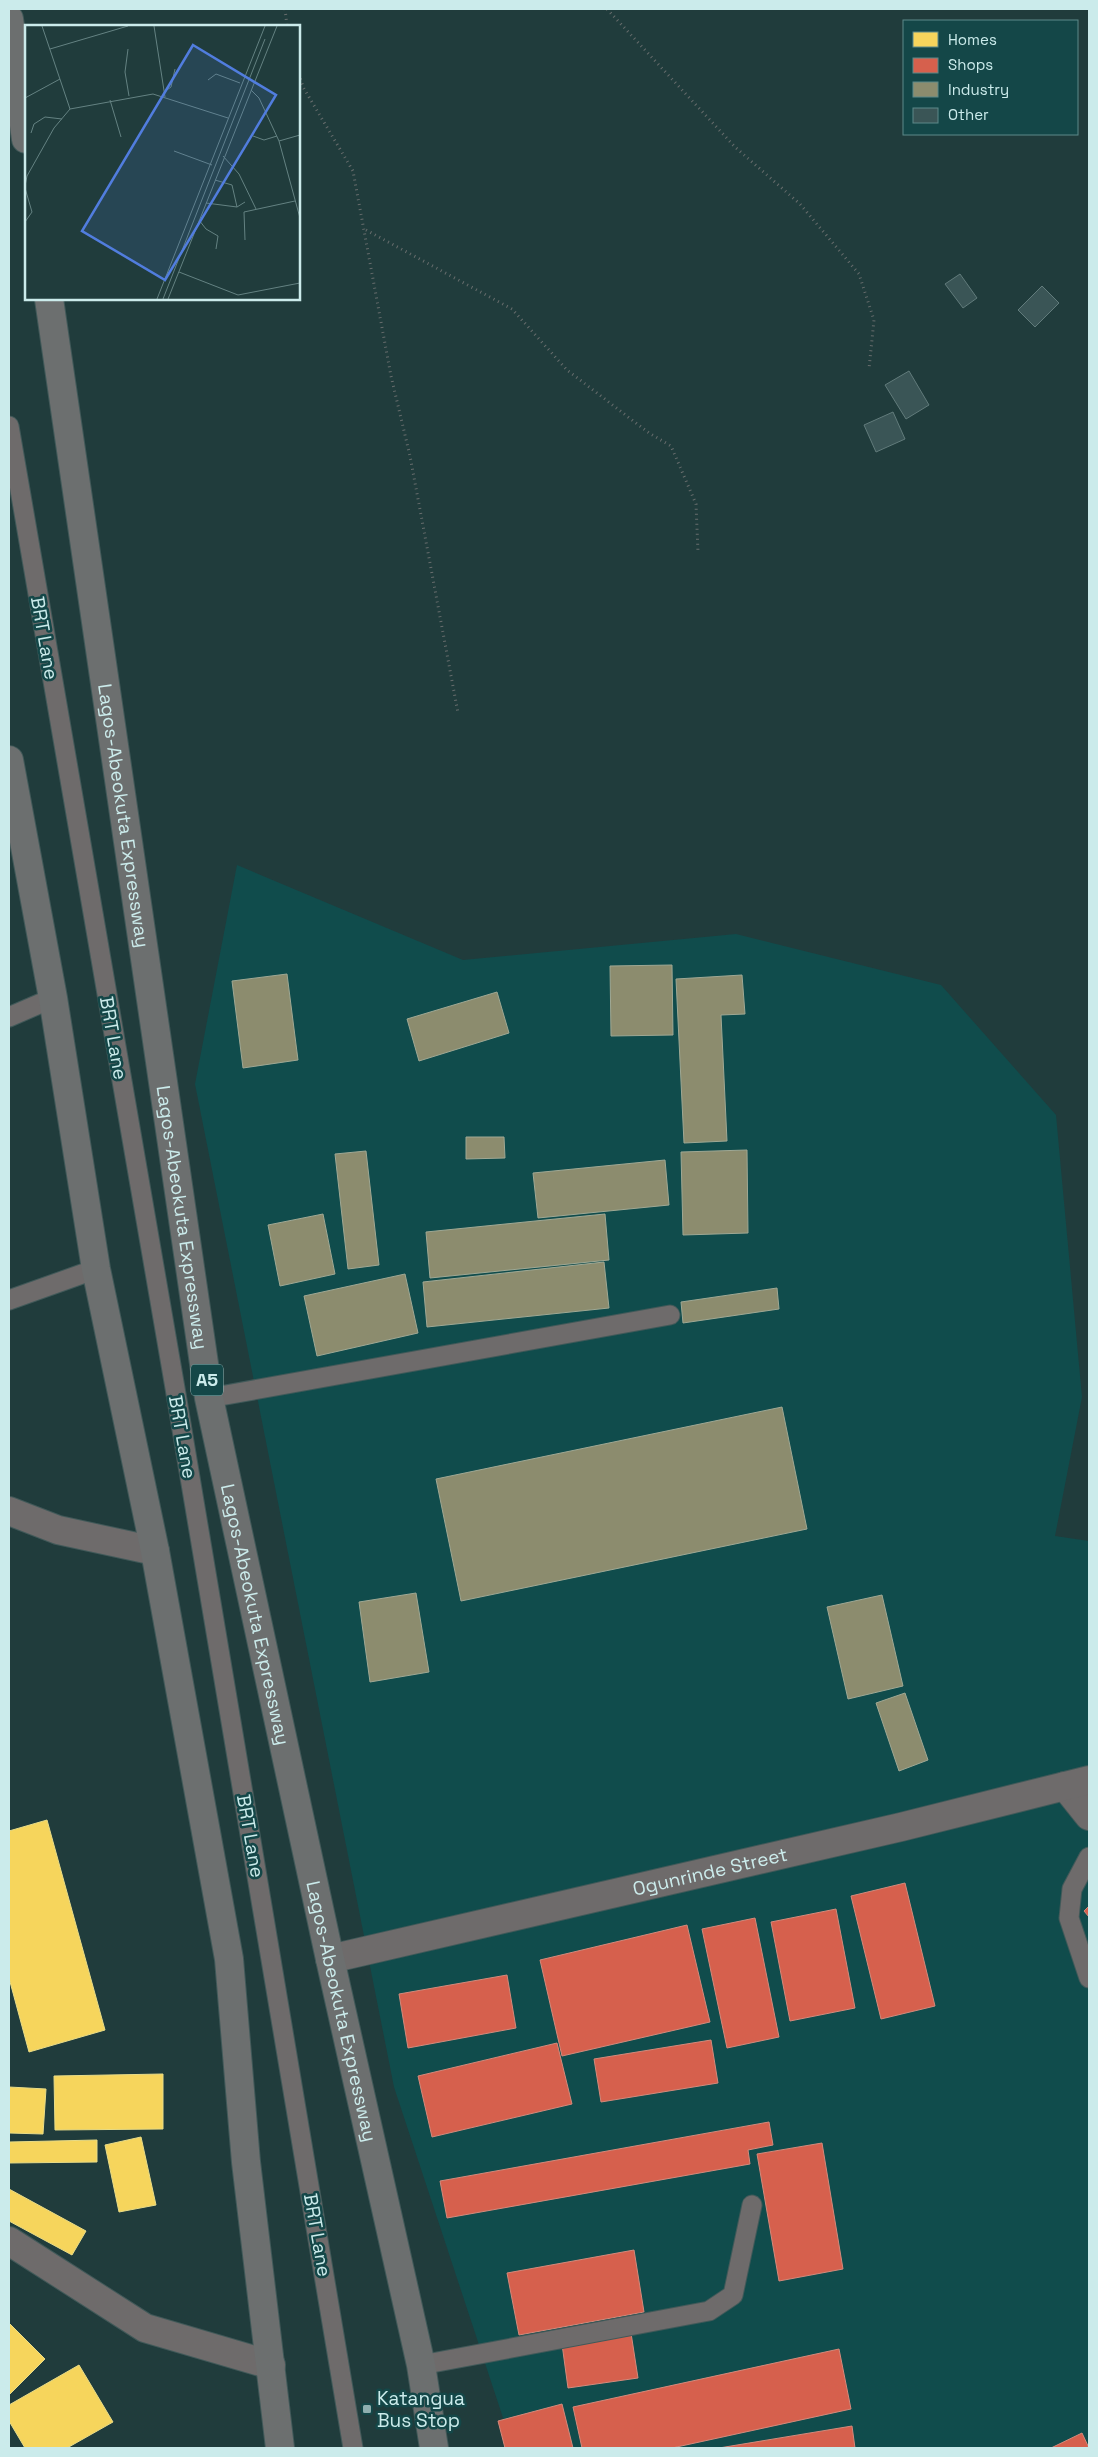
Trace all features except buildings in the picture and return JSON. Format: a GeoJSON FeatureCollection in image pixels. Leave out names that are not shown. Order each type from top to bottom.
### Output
{"type":"FeatureCollection","features":[{"type":"Feature","properties":{"kind":"highway"},"geometry":{"type":"LineString","coordinates":[[9,19],[25,132]]}},
{"type":"Feature","properties":{"kind":"highway","name":"Lagos-Abeokuta Expressway"},"geometry":{"type":"LineString","coordinates":[[50,300],[209,1398],[330,1959],[421,2365],[434,2448]]}},
{"type":"Feature","properties":{"kind":"highway"},"geometry":{"type":"LineString","coordinates":[[9,760],[11,792],[53,998],[96,1269],[155,1551],[229,1959],[246,2162],[280,2448]]}},
{"type":"Feature","properties":{"kind":"street"},"geometry":{"type":"LineString","coordinates":[[9,1511],[58,1530],[155,1551]]}},
{"type":"Feature","properties":{"kind":"street"},"geometry":{"type":"LineString","coordinates":[[1077,1783],[1089,1816]]}},
{"type":"Feature","properties":{"kind":"street","name":"Ogunrinde Street"},"geometry":{"type":"LineString","coordinates":[[330,1959],[901,1827],[1077,1783]]}},
{"type":"Feature","properties":{"kind":"street"},"geometry":{"type":"LineString","coordinates":[[9,2241],[145,2328],[271,2366]]}},
{"type":"Feature","properties":{"kind":"lane","name":"BRT Lane"},"geometry":{"type":"LineString","coordinates":[[9,426],[175,1388],[353,2448]]}},
{"type":"Feature","properties":{"kind":"lane"},"geometry":{"type":"LineString","coordinates":[[9,1017],[53,998]]}},
{"type":"Feature","properties":{"kind":"lane"},"geometry":{"type":"LineString","coordinates":[[9,1300],[96,1269]]}},
{"type":"Feature","properties":{"kind":"lane"},"geometry":{"type":"LineString","coordinates":[[209,1398],[670,1315]]}},
{"type":"Feature","properties":{"kind":"lane"},"geometry":{"type":"LineString","coordinates":[[1089,1857],[1072,1889],[1069,1918],[1089,1978]]}},
{"type":"Feature","properties":{"kind":"lane"},"geometry":{"type":"LineString","coordinates":[[421,2365],[709,2311],[733,2295],[752,2205]]}},
{"type":"Feature","properties":{"kind":"path"},"geometry":{"type":"LineString","coordinates":[[285,9],[287,25]]}},
{"type":"Feature","properties":{"kind":"path"},"geometry":{"type":"LineString","coordinates":[[607,9],[735,147],[800,204],[859,274],[874,320],[869,369]]}},
{"type":"Feature","properties":{"kind":"path"},"geometry":{"type":"LineString","coordinates":[[300,77],[303,87],[353,171],[365,229],[390,376],[410,456],[458,713]]}},
{"type":"Feature","properties":{"kind":"path"},"geometry":{"type":"LineString","coordinates":[[365,229],[512,309],[567,370],[649,433],[671,446],[696,504],[698,552]]}},
{"type":"Feature","properties":{"kind":"shaded area"},"geometry":{"type":"Polygon","coordinates":[[[237,865],[463,960],[736,934],[941,985],[1056,1115],[1082,1397],[1055,1536],[1089,1541],[1089,2448],[513,2448],[394,2087],[195,1084],[237,865]]]}},
{"type":"Feature","properties":{"kind":"place","name":"Katangua Bus Stop"},"geometry":{"type":"Point","coordinates":[367,2409]}}]}
